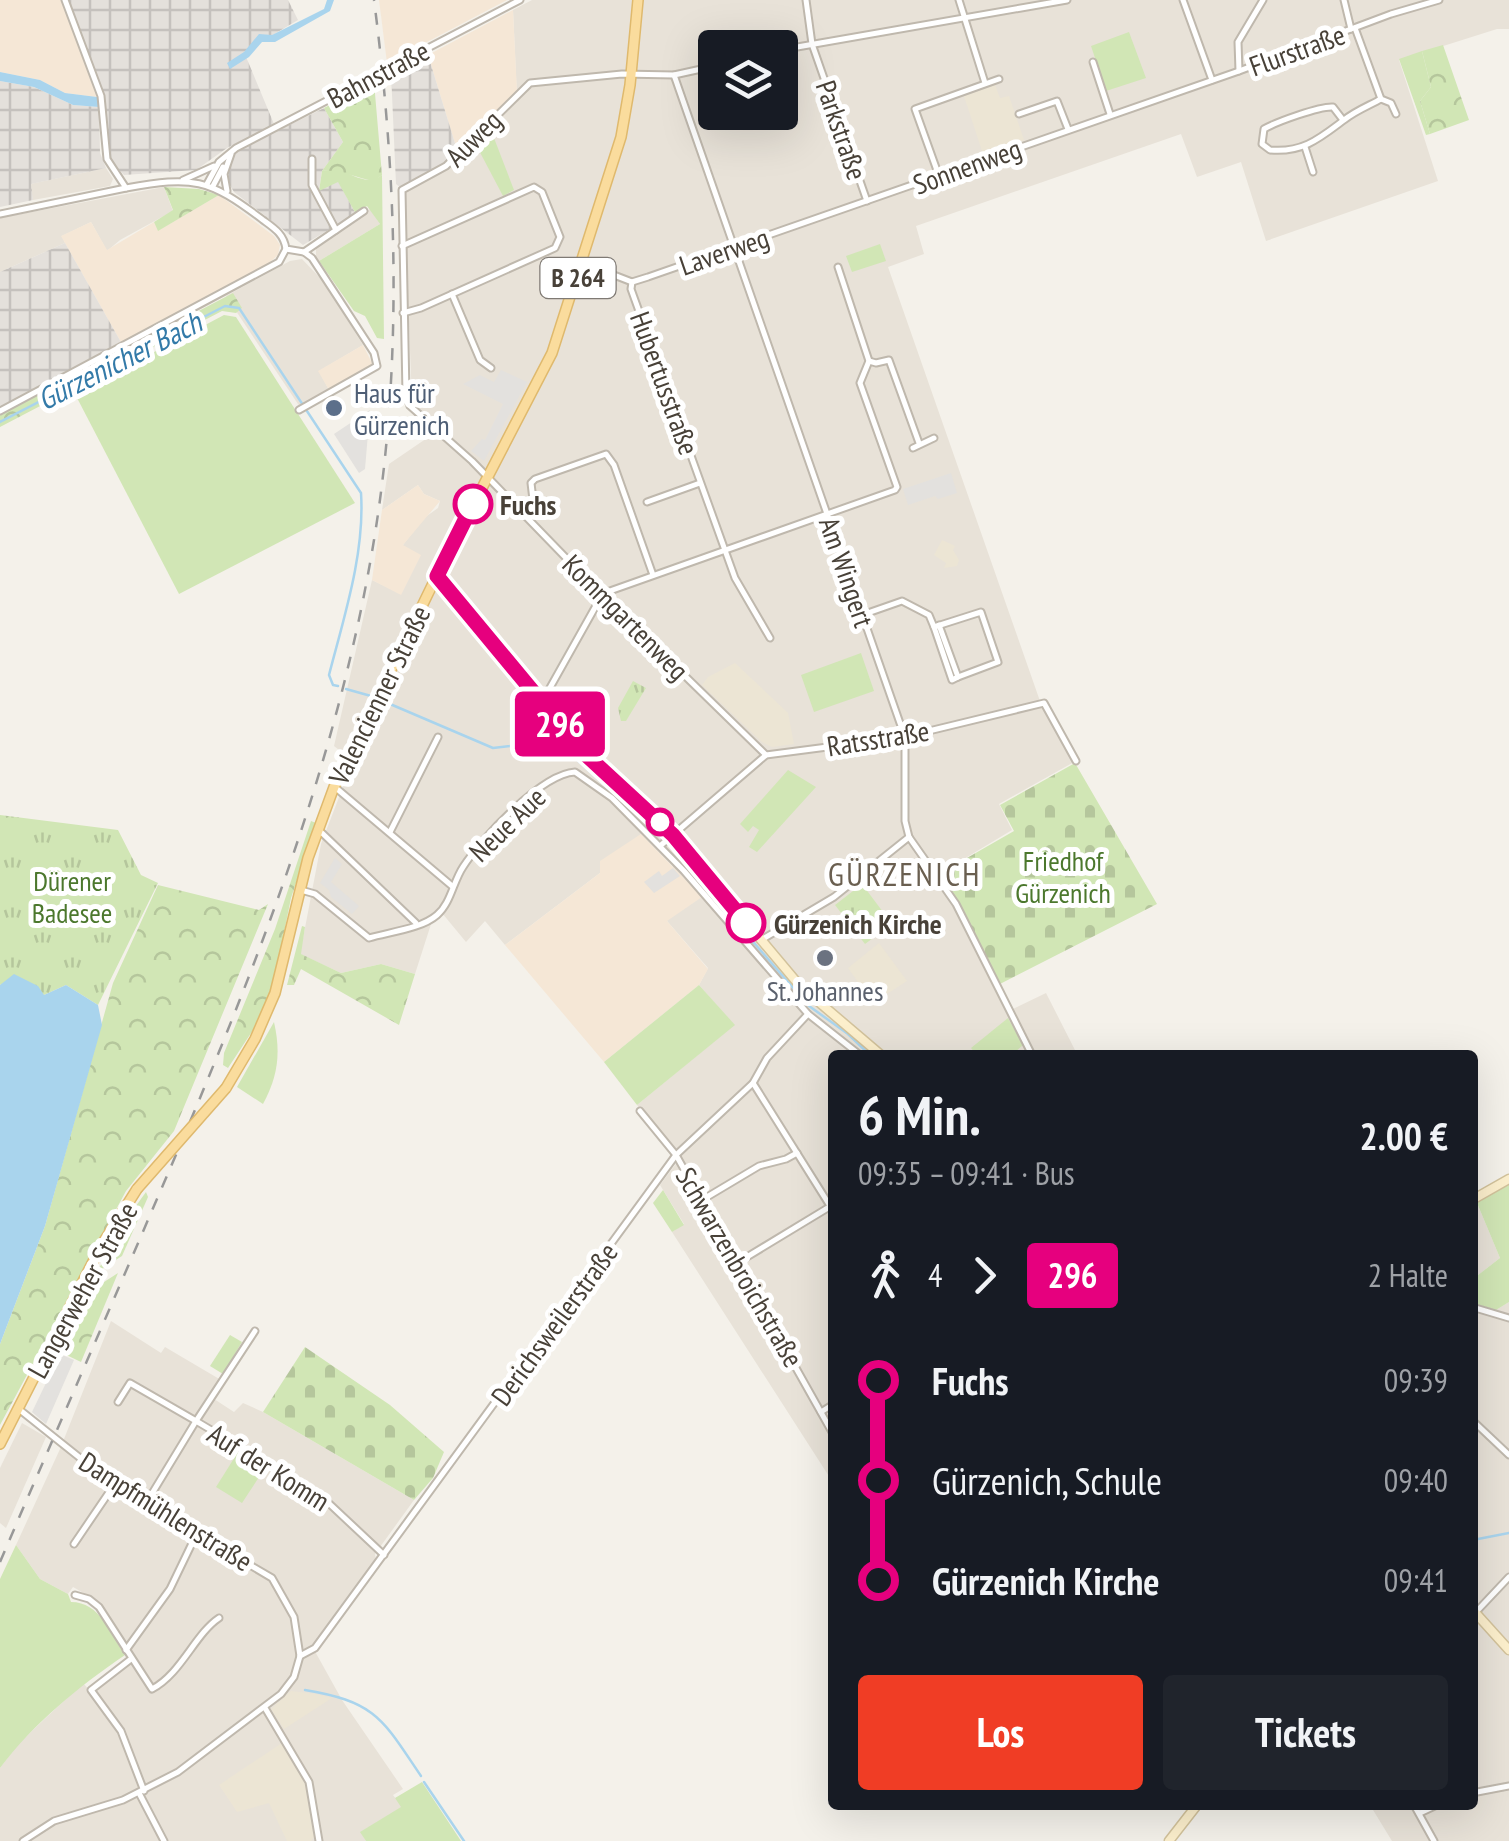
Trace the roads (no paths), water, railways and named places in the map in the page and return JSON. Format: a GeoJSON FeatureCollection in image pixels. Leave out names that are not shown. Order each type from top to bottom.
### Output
{"type":"FeatureCollection","features":[{"type":"Feature","properties":{"kind":"main road","name":"Valencienner Straße"},"geometry":{"type":"LineString","coordinates":[[137,1189],[226,1088],[266,1015],[318,829],[334,787],[552,353],[621,138],[638,0]]}},
{"type":"Feature","properties":{"kind":"main road"},"geometry":{"type":"LineString","coordinates":[[437,576],[600,770],[673,835],[807,994],[875,1050]]}},
{"type":"Feature","properties":{"kind":"main road"},"geometry":{"type":"LineString","coordinates":[[1478,1197],[1509,1179]]}},
{"type":"Feature","properties":{"kind":"main road","name":"Langerweher Straße"},"geometry":{"type":"LineString","coordinates":[[0,1444],[101,1246],[137,1189]]}},
{"type":"Feature","properties":{"kind":"main road"},"geometry":{"type":"LineString","coordinates":[[1478,1615],[1509,1650]]}},
{"type":"Feature","properties":{"kind":"main road"},"geometry":{"type":"LineString","coordinates":[[1169,1841],[1193,1810]]}},
{"type":"Feature","properties":{"kind":"street"},"geometry":{"type":"LineString","coordinates":[[65,0],[101,96],[107,159],[126,188]]}},
{"type":"Feature","properties":{"kind":"street","name":"Bahnstraße"},"geometry":{"type":"LineString","coordinates":[[180,180],[202,173],[236,148],[520,0]]}},
{"type":"Feature","properties":{"kind":"street","name":"Parkstraße"},"geometry":{"type":"LineString","coordinates":[[806,0],[812,44],[867,201]]}},
{"type":"Feature","properties":{"kind":"street"},"geometry":{"type":"LineString","coordinates":[[960,0],[985,84]]}},
{"type":"Feature","properties":{"kind":"street"},"geometry":{"type":"LineString","coordinates":[[798,47],[1067,0]]}},
{"type":"Feature","properties":{"kind":"street"},"geometry":{"type":"LineString","coordinates":[[1183,0],[1212,80]]}},
{"type":"Feature","properties":{"kind":"street"},"geometry":{"type":"LineString","coordinates":[[1240,71],[1238,42],[1263,0]]}},
{"type":"Feature","properties":{"kind":"street"},"geometry":{"type":"LineString","coordinates":[[1344,0],[1381,100]]}},
{"type":"Feature","properties":{"kind":"street","name":"Flurstraße"},"geometry":{"type":"LineString","coordinates":[[1212,80],[1438,0]]}},
{"type":"Feature","properties":{"kind":"street"},"geometry":{"type":"LineString","coordinates":[[1092,62],[1110,114]]}},
{"type":"Feature","properties":{"kind":"street"},"geometry":{"type":"LineString","coordinates":[[631,74],[674,75],[698,70]]}},
{"type":"Feature","properties":{"kind":"street","name":"Auweg"},"geometry":{"type":"LineString","coordinates":[[408,402],[402,190],[446,166],[522,88],[539,80],[631,74]]}},
{"type":"Feature","properties":{"kind":"street","name":"Am Wingert"},"geometry":{"type":"LineString","coordinates":[[674,75],[904,737],[905,821],[909,837],[956,904],[1029,1050]]}},
{"type":"Feature","properties":{"kind":"street"},"geometry":{"type":"LineString","coordinates":[[938,176],[915,109],[999,78]]}},
{"type":"Feature","properties":{"kind":"street","name":"Sonnenweg"},"geometry":{"type":"LineString","coordinates":[[867,201],[1212,80]]}},
{"type":"Feature","properties":{"kind":"street"},"geometry":{"type":"LineString","coordinates":[[1344,120],[1328,105],[1264,129],[1264,148],[1279,151],[1305,147],[1381,100],[1391,102],[1396,114]]}},
{"type":"Feature","properties":{"kind":"street","name":"Sonnenweg"},"geometry":{"type":"LineString","coordinates":[[1019,114],[1058,101],[1068,130]]}},
{"type":"Feature","properties":{"kind":"street"},"geometry":{"type":"LineString","coordinates":[[1305,147],[1314,172]]}},
{"type":"Feature","properties":{"kind":"street","name":"Bahnstraße"},"geometry":{"type":"LineString","coordinates":[[210,185],[236,148]]}},
{"type":"Feature","properties":{"kind":"street"},"geometry":{"type":"LineString","coordinates":[[228,158],[224,174],[228,194]]}},
{"type":"Feature","properties":{"kind":"street"},"geometry":{"type":"LineString","coordinates":[[312,159],[312,185],[336,230]]}},
{"type":"Feature","properties":{"kind":"street","name":"Bahnstraße"},"geometry":{"type":"LineString","coordinates":[[210,185],[219,162]]}},
{"type":"Feature","properties":{"kind":"street"},"geometry":{"type":"LineString","coordinates":[[0,214],[180,180],[210,185],[228,194],[279,233],[286,249],[280,262],[0,410]]}},
{"type":"Feature","properties":{"kind":"street"},"geometry":{"type":"LineString","coordinates":[[402,246],[530,188],[540,190],[560,237],[558,246],[403,313]]}},
{"type":"Feature","properties":{"kind":"street","name":"Laverweg"},"geometry":{"type":"LineString","coordinates":[[632,282],[867,201]]}},
{"type":"Feature","properties":{"kind":"street"},"geometry":{"type":"LineString","coordinates":[[304,252],[364,211]]}},
{"type":"Feature","properties":{"kind":"street"},"geometry":{"type":"LineString","coordinates":[[286,249],[304,252],[320,267],[378,361],[377,366],[302,408]]}},
{"type":"Feature","properties":{"kind":"street"},"geometry":{"type":"LineString","coordinates":[[583,263],[632,282]]}},
{"type":"Feature","properties":{"kind":"street"},"geometry":{"type":"LineString","coordinates":[[542,702],[602,595],[897,488],[860,383],[869,361],[838,268]]}},
{"type":"Feature","properties":{"kind":"street","name":"Hubertusstraße"},"geometry":{"type":"LineString","coordinates":[[632,282],[724,550],[735,578],[770,638]]}},
{"type":"Feature","properties":{"kind":"street"},"geometry":{"type":"LineString","coordinates":[[452,294],[480,360],[491,368]]}},
{"type":"Feature","properties":{"kind":"street"},"geometry":{"type":"LineString","coordinates":[[869,361],[876,364],[889,360],[916,446],[934,438]]}},
{"type":"Feature","properties":{"kind":"street","name":"Kommgartenweg"},"geometry":{"type":"LineString","coordinates":[[408,402],[766,755]]}},
{"type":"Feature","properties":{"kind":"street"},"geometry":{"type":"LineString","coordinates":[[522,512],[533,500],[534,479],[606,454],[614,465],[653,575]]}},
{"type":"Feature","properties":{"kind":"street","name":"Hubertusstraße"},"geometry":{"type":"LineString","coordinates":[[647,502],[700,483]]}},
{"type":"Feature","properties":{"kind":"street"},"geometry":{"type":"LineString","coordinates":[[862,614],[902,601],[929,614],[952,680],[998,662],[981,612],[936,626]]}},
{"type":"Feature","properties":{"kind":"street","name":"Ratsstraße"},"geometry":{"type":"LineString","coordinates":[[766,755],[904,737],[1044,704],[1076,761]]}},
{"type":"Feature","properties":{"kind":"street"},"geometry":{"type":"LineString","coordinates":[[390,832],[438,737]]}},
{"type":"Feature","properties":{"kind":"street"},"geometry":{"type":"LineString","coordinates":[[766,755],[660,846],[808,1014],[854,1050]]}},
{"type":"Feature","properties":{"kind":"street","name":"Neue Aue"},"geometry":{"type":"LineString","coordinates":[[301,890],[315,894],[366,937],[436,916],[477,846],[523,802],[566,773],[581,774],[612,798],[660,846]]}},
{"type":"Feature","properties":{"kind":"street"},"geometry":{"type":"LineString","coordinates":[[334,787],[452,886]]}},
{"type":"Feature","properties":{"kind":"street"},"geometry":{"type":"LineString","coordinates":[[318,829],[416,924]]}},
{"type":"Feature","properties":{"kind":"street"},"geometry":{"type":"LineString","coordinates":[[761,940],[834,897],[909,837]]}},
{"type":"Feature","properties":{"kind":"street","name":"Derichsweilerstraße"},"geometry":{"type":"LineString","coordinates":[[300,1652],[311,1653],[315,1648],[676,1155],[753,1083],[767,1058],[808,1014]]}},
{"type":"Feature","properties":{"kind":"street"},"geometry":{"type":"LineString","coordinates":[[753,1083],[828,1201]]}},
{"type":"Feature","properties":{"kind":"street","name":"Schwarzenbroichstraße"},"geometry":{"type":"LineString","coordinates":[[640,1111],[676,1155],[828,1425]]}},
{"type":"Feature","properties":{"kind":"street"},"geometry":{"type":"LineString","coordinates":[[702,1200],[759,1166],[797,1152]]}},
{"type":"Feature","properties":{"kind":"street"},"geometry":{"type":"LineString","coordinates":[[737,1263],[828,1209]]}},
{"type":"Feature","properties":{"kind":"street"},"geometry":{"type":"LineString","coordinates":[[1478,1308],[1509,1318]]}},
{"type":"Feature","properties":{"kind":"street","name":"Auf der Komm"},"geometry":{"type":"LineString","coordinates":[[145,1505],[254,1331]]}},
{"type":"Feature","properties":{"kind":"street","name":"Auf der Komm"},"geometry":{"type":"LineString","coordinates":[[118,1402],[130,1383],[320,1494],[384,1555]]}},
{"type":"Feature","properties":{"kind":"street","name":"Dampfmühlenstraße"},"geometry":{"type":"LineString","coordinates":[[18,1408],[114,1485],[272,1578],[294,1617],[300,1652]]}},
{"type":"Feature","properties":{"kind":"street"},"geometry":{"type":"LineString","coordinates":[[821,1412],[828,1408]]}},
{"type":"Feature","properties":{"kind":"street"},"geometry":{"type":"LineString","coordinates":[[1478,1426],[1509,1454]]}},
{"type":"Feature","properties":{"kind":"street"},"geometry":{"type":"LineString","coordinates":[[74,1544],[114,1485]]}},
{"type":"Feature","properties":{"kind":"street"},"geometry":{"type":"LineString","coordinates":[[126,1650],[170,1589],[197,1533]]}},
{"type":"Feature","properties":{"kind":"street"},"geometry":{"type":"LineString","coordinates":[[1478,1606],[1509,1577]]}},
{"type":"Feature","properties":{"kind":"street"},"geometry":{"type":"LineString","coordinates":[[75,1595],[89,1599],[99,1608],[154,1690],[219,1618]]}},
{"type":"Feature","properties":{"kind":"street"},"geometry":{"type":"LineString","coordinates":[[24,1841],[54,1821],[142,1792],[197,1759],[288,1686],[300,1652]]}},
{"type":"Feature","properties":{"kind":"street"},"geometry":{"type":"LineString","coordinates":[[131,1659],[91,1690],[121,1731],[164,1841]]}},
{"type":"Feature","properties":{"kind":"street"},"geometry":{"type":"LineString","coordinates":[[264,1708],[309,1782],[319,1841]]}},
{"type":"Feature","properties":{"kind":"street"},"geometry":{"type":"LineString","coordinates":[[1478,1791],[1509,1786]]}},
{"type":"Feature","properties":{"kind":"street"},"geometry":{"type":"LineString","coordinates":[[1418,1810],[1434,1841]]}},
{"type":"Feature","properties":{"kind":"street"},"geometry":{"type":"LineString","coordinates":[[1420,1813],[1426,1810]]}},
{"type":"Feature","properties":{"kind":"water"},"geometry":{"type":"Polygon","coordinates":[[[327,0],[334,0],[330,11],[275,42],[262,42],[249,57],[230,69],[227,63],[244,52],[259,34],[272,35],[324,9],[327,0]]]}},
{"type":"Feature","properties":{"kind":"water"},"geometry":{"type":"Polygon","coordinates":[[[0,72],[40,80],[65,93],[97,97],[99,107],[73,105],[34,87],[0,81],[0,72]]]}},
{"type":"Feature","properties":{"kind":"water","name":"Dürener Badesee"},"geometry":{"type":"Polygon","coordinates":[[[14,974],[38,986],[44,995],[66,985],[98,1005],[102,1025],[45,1226],[0,1344],[0,985],[14,974]]]}},
{"type":"Feature","properties":{"kind":"waterway","name":"Gürzenicher Bach"},"geometry":{"type":"LineString","coordinates":[[0,422],[225,306],[239,308],[361,493],[357,562],[329,675],[333,685],[338,686]]}},
{"type":"Feature","properties":{"kind":"waterway","name":"Gürzenicher Bach"},"geometry":{"type":"LineString","coordinates":[[346,689],[371,696]]}},
{"type":"Feature","properties":{"kind":"waterway","name":"Gürzenicher Bach"},"geometry":{"type":"LineString","coordinates":[[383,701],[493,748],[545,742],[562,746],[631,809]]}},
{"type":"Feature","properties":{"kind":"waterway","name":"Gürzenicher Bach"},"geometry":{"type":"LineString","coordinates":[[635,812],[662,838]]}},
{"type":"Feature","properties":{"kind":"waterway","name":"Gürzenicher Bach"},"geometry":{"type":"LineString","coordinates":[[670,845],[678,855]]}},
{"type":"Feature","properties":{"kind":"waterway","name":"Gürzenicher Bach"},"geometry":{"type":"LineString","coordinates":[[693,873],[809,1006],[865,1050]]}},
{"type":"Feature","properties":{"kind":"waterway"},"geometry":{"type":"LineString","coordinates":[[1478,1539],[1509,1533]]}},
{"type":"Feature","properties":{"kind":"waterway"},"geometry":{"type":"LineString","coordinates":[[305,1690],[348,1701],[376,1716],[421,1776]]}},
{"type":"Feature","properties":{"kind":"waterway"},"geometry":{"type":"LineString","coordinates":[[424,1782],[464,1841]]}},
{"type":"Feature","properties":{"kind":"railway"},"geometry":{"type":"LineString","coordinates":[[0,1562],[196,1107],[260,948],[315,788],[358,624],[383,473],[393,338],[392,202],[374,0]]}},
{"type":"Feature","properties":{"kind":"place","name":"Haus für Gürzenich"},"geometry":{"type":"Point","coordinates":[334,408]}},
{"type":"Feature","properties":{"kind":"place","name":"Fuchs"},"geometry":{"type":"Point","coordinates":[473,504]}},
{"type":"Feature","properties":{"kind":"place","name":"Gürzenich Kirche"},"geometry":{"type":"Point","coordinates":[746,923]}},
{"type":"Feature","properties":{"kind":"place","name":"St. Johannes"},"geometry":{"type":"Point","coordinates":[825,958]}},
{"type":"Feature","properties":{"kind":"district","name":"GÜRZENICH"},"geometry":{"type":"Point","coordinates":[905,874]}},
{"type":"Feature","properties":{"kind":"park label","name":"Friedhof Gürzenich"},"geometry":{"type":"Point","coordinates":[1063,876]}}]}
